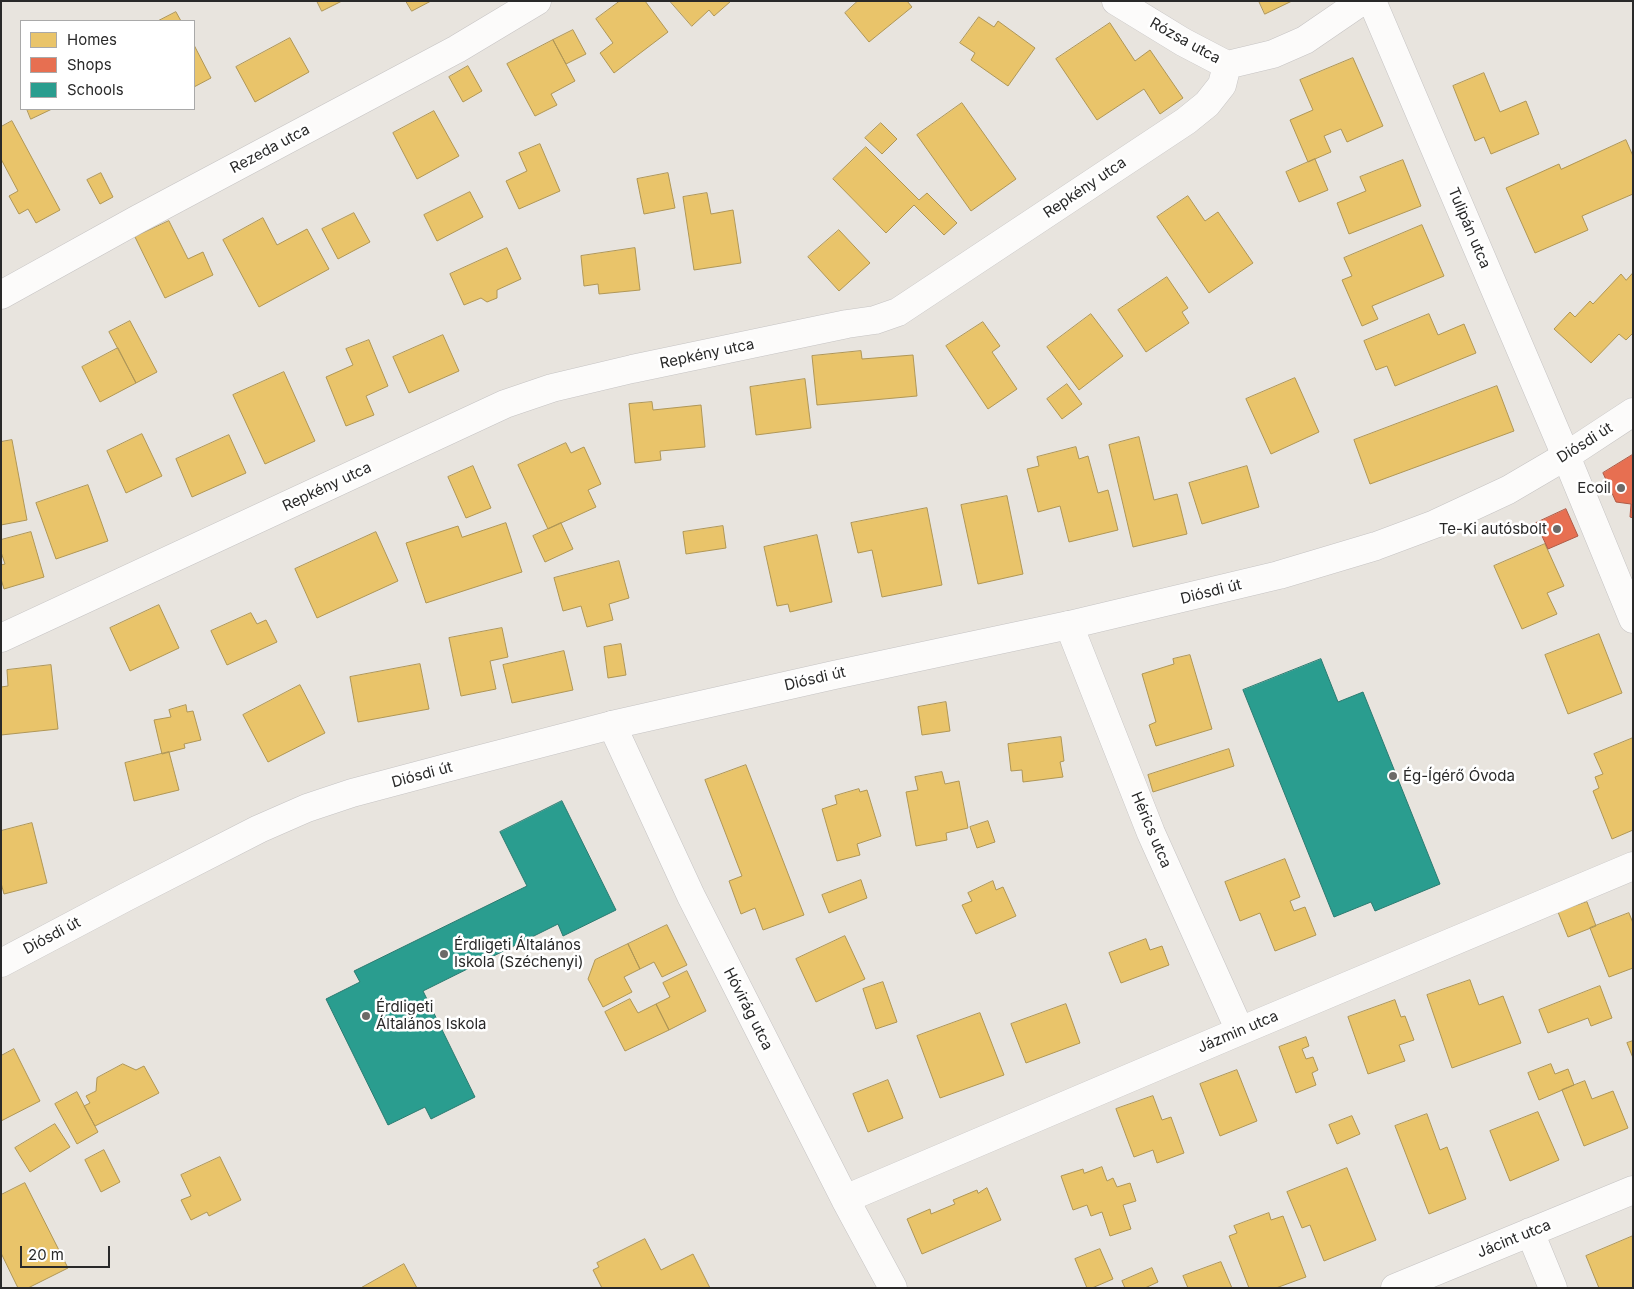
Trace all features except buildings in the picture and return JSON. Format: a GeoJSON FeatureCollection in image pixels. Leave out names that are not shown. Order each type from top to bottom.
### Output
{"type":"FeatureCollection","features":[{"type":"Feature","properties":{"kind":"street","name":"Rezeda utca"},"geometry":{"type":"LineString","coordinates":[[1,295],[138,218],[457,49],[537,1]]}},
{"type":"Feature","properties":{"kind":"street","name":"Rózsa utca"},"geometry":{"type":"LineString","coordinates":[[1116,1],[1183,42],[1228,65]]}},
{"type":"Feature","properties":{"kind":"street"},"geometry":{"type":"LineString","coordinates":[[1228,65],[1273,54],[1305,40],[1362,1]]}},
{"type":"Feature","properties":{"kind":"street","name":"Tulipán utca"},"geometry":{"type":"LineString","coordinates":[[1372,1],[1633,618]]}},
{"type":"Feature","properties":{"kind":"street","name":"Repkény utca"},"geometry":{"type":"LineString","coordinates":[[1,638],[505,404],[552,388],[847,324],[875,320],[898,312],[1186,120],[1207,104],[1222,85],[1228,65]]}},
{"type":"Feature","properties":{"kind":"street","name":"Diósdi út"},"geometry":{"type":"LineString","coordinates":[[1,963],[259,829],[308,808],[437,770],[612,725],[1069,625],[1279,575],[1376,546],[1435,524],[1508,490],[1566,456],[1633,412]]}},
{"type":"Feature","properties":{"kind":"street","name":"Hérics utca"},"geometry":{"type":"LineString","coordinates":[[1069,625],[1151,833],[1240,1031]]}},
{"type":"Feature","properties":{"kind":"street","name":"Hóvirág utca"},"geometry":{"type":"LineString","coordinates":[[612,725],[691,896],[845,1199],[893,1288]]}},
{"type":"Feature","properties":{"kind":"street","name":"Jázmin utca"},"geometry":{"type":"LineString","coordinates":[[845,1199],[1633,866]]}},
{"type":"Feature","properties":{"kind":"street","name":"Jácint utca"},"geometry":{"type":"LineString","coordinates":[[1395,1288],[1633,1190]]}},
{"type":"Feature","properties":{"kind":"street"},"geometry":{"type":"LineString","coordinates":[[1530,1232],[1553,1288]]}},
{"type":"Feature","properties":{"kind":"place","name":"Ecoil"},"geometry":{"type":"Point","coordinates":[1621,488]}},
{"type":"Feature","properties":{"kind":"place","name":"Te-Ki autósbolt"},"geometry":{"type":"Point","coordinates":[1557,529]}},
{"type":"Feature","properties":{"kind":"place","name":"Ég-Ígérő Óvoda"},"geometry":{"type":"Point","coordinates":[1393,776]}},
{"type":"Feature","properties":{"kind":"place","name":"Érdligeti Általános Iskola (Széchenyi)"},"geometry":{"type":"Point","coordinates":[444,954]}},
{"type":"Feature","properties":{"kind":"place","name":"Érdligeti Általános Iskola"},"geometry":{"type":"Point","coordinates":[366,1016]}}]}
